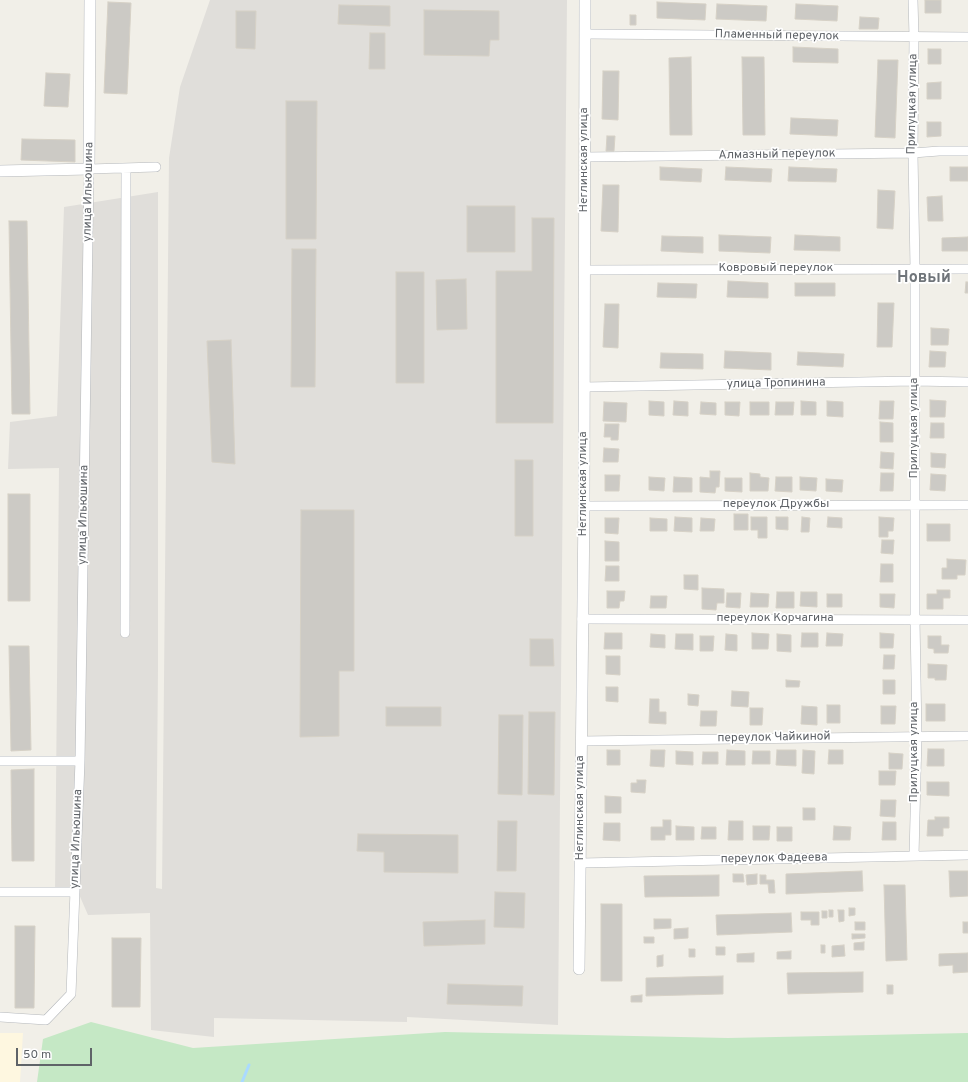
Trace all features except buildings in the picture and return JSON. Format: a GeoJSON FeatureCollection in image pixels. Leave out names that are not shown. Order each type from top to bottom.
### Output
{"type":"FeatureCollection","features":[{"type":"Feature","properties":{"kind":"street","name":"улица Ильюшина"},"geometry":{"type":"LineString","coordinates":[[0,1017],[46,1020],[71,994],[80,761],[89,169],[90,0]]}},
{"type":"Feature","properties":{"kind":"street","name":"Неглинская улица"},"geometry":{"type":"LineString","coordinates":[[579,969],[584,506],[585,0]]}},
{"type":"Feature","properties":{"kind":"street","name":"Прилуцкая улица"},"geometry":{"type":"LineString","coordinates":[[913,0],[916,736],[914,856]]}},
{"type":"Feature","properties":{"kind":"street","name":"Пламенный переулок"},"geometry":{"type":"LineString","coordinates":[[585,34],[968,37]]}},
{"type":"Feature","properties":{"kind":"street","name":"Алмазный переулок"},"geometry":{"type":"LineString","coordinates":[[585,157],[968,151]]}},
{"type":"Feature","properties":{"kind":"street"},"geometry":{"type":"LineString","coordinates":[[0,171],[156,167]]}},
{"type":"Feature","properties":{"kind":"street"},"geometry":{"type":"LineString","coordinates":[[125,633],[126,168]]}},
{"type":"Feature","properties":{"kind":"street","name":"Ковровый переулок"},"geometry":{"type":"LineString","coordinates":[[585,270],[968,269]]}},
{"type":"Feature","properties":{"kind":"street","name":"улица Тропинина"},"geometry":{"type":"LineString","coordinates":[[584,386],[968,382]]}},
{"type":"Feature","properties":{"kind":"street","name":"переулок Дружбы"},"geometry":{"type":"LineString","coordinates":[[584,506],[968,505]]}},
{"type":"Feature","properties":{"kind":"street","name":"переулок Корчагина"},"geometry":{"type":"LineString","coordinates":[[582,619],[968,620]]}},
{"type":"Feature","properties":{"kind":"street","name":"переулок Чайкиной"},"geometry":{"type":"LineString","coordinates":[[581,741],[968,736]]}},
{"type":"Feature","properties":{"kind":"street"},"geometry":{"type":"LineString","coordinates":[[0,761],[80,761]]}},
{"type":"Feature","properties":{"kind":"street","name":"переулок Фадеева"},"geometry":{"type":"LineString","coordinates":[[581,862],[968,855]]}},
{"type":"Feature","properties":{"kind":"street"},"geometry":{"type":"LineString","coordinates":[[0,892],[75,892]]}},
{"type":"Feature","properties":{"kind":"shaded area"},"geometry":{"type":"Polygon","coordinates":[[[210,0],[567,0],[558,1025],[407,1017],[407,1022],[214,1018],[214,1037],[151,1030],[150,913],[88,915],[78,892],[55,894],[59,468],[8,469],[10,422],[57,416],[64,207],[158,192],[158,669],[156,888],[162,889],[169,158],[180,87],[210,0]]]}},
{"type":"Feature","properties":{"kind":"shaded area"},"geometry":{"type":"Polygon","coordinates":[[[0,1033],[23,1033],[20,1082],[0,1082],[0,1033]]]}},
{"type":"Feature","properties":{"kind":"green space"},"geometry":{"type":"Polygon","coordinates":[[[91,1022],[193,1048],[445,1032],[728,1038],[968,1033],[968,1082],[37,1082],[43,1039],[91,1022]]]}},
{"type":"Feature","properties":{"kind":"waterway"},"geometry":{"type":"LineString","coordinates":[[242,1082],[249,1065]]}},
{"type":"Feature","properties":{"kind":"district","name":"Новый"},"geometry":{"type":"Point","coordinates":[924,279]}}]}
